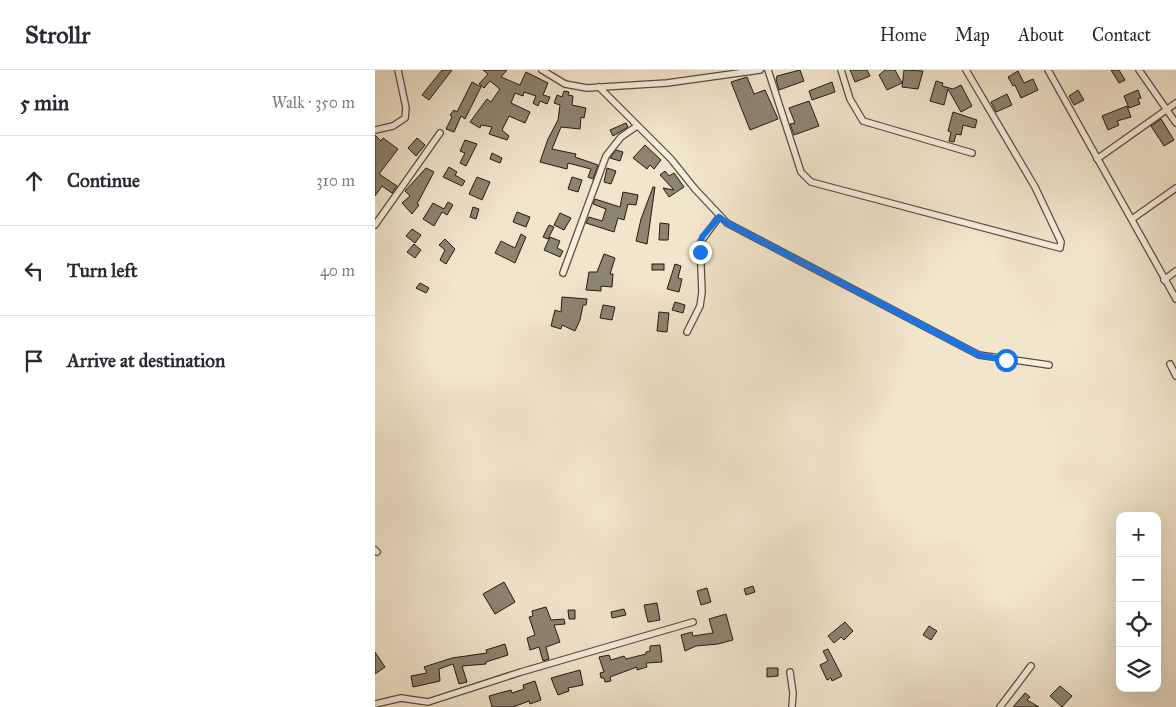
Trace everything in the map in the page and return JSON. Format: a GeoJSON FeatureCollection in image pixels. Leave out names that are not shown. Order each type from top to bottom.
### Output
{"type":"FeatureCollection","features":[{"type":"Feature","properties":{"kind":"street"},"geometry":{"type":"LineString","coordinates":[[375,130],[393,126],[405,118],[406,108],[398,70]]}},
{"type":"Feature","properties":{"kind":"street"},"geometry":{"type":"LineString","coordinates":[[542,70],[565,84],[587,88],[667,83],[760,70]]}},
{"type":"Feature","properties":{"kind":"street"},"geometry":{"type":"LineString","coordinates":[[768,70],[801,172],[811,182],[1060,248],[1061,242],[1035,187],[966,70]]}},
{"type":"Feature","properties":{"kind":"street"},"geometry":{"type":"LineString","coordinates":[[841,70],[850,99],[863,121],[973,153]]}},
{"type":"Feature","properties":{"kind":"street"},"geometry":{"type":"LineString","coordinates":[[1048,70],[1176,299]]}},
{"type":"Feature","properties":{"kind":"street"},"geometry":{"type":"LineString","coordinates":[[1139,70],[1176,123]]}},
{"type":"Feature","properties":{"kind":"street"},"geometry":{"type":"LineString","coordinates":[[599,87],[671,159],[719,217],[727,223],[979,355],[1049,365]]}},
{"type":"Feature","properties":{"kind":"street"},"geometry":{"type":"LineString","coordinates":[[1097,159],[1176,103]]}},
{"type":"Feature","properties":{"kind":"street"},"geometry":{"type":"LineString","coordinates":[[563,273],[606,156],[621,136],[637,126]]}},
{"type":"Feature","properties":{"kind":"street"},"geometry":{"type":"LineString","coordinates":[[375,225],[440,132]]}},
{"type":"Feature","properties":{"kind":"street"},"geometry":{"type":"LineString","coordinates":[[1132,219],[1176,188]]}},
{"type":"Feature","properties":{"kind":"street"},"geometry":{"type":"LineString","coordinates":[[687,332],[700,306],[703,292],[700,243],[719,217]]}},
{"type":"Feature","properties":{"kind":"street"},"geometry":{"type":"LineString","coordinates":[[1164,280],[1176,272]]}},
{"type":"Feature","properties":{"kind":"street"},"geometry":{"type":"LineString","coordinates":[[1170,364],[1176,376]]}},
{"type":"Feature","properties":{"kind":"street"},"geometry":{"type":"LineString","coordinates":[[375,704],[401,698],[428,702],[521,672],[693,622]]}},
{"type":"Feature","properties":{"kind":"street"},"geometry":{"type":"LineString","coordinates":[[1000,707],[1031,666]]}},
{"type":"Feature","properties":{"kind":"street"},"geometry":{"type":"LineString","coordinates":[[790,672],[793,692],[792,707]]}},
{"type":"Feature","properties":{"kind":"building"},"geometry":{"type":"Polygon","coordinates":[[[442,70],[452,70],[429,100],[422,95],[442,70]]]}},
{"type":"Feature","properties":{"kind":"building"},"geometry":{"type":"Polygon","coordinates":[[[483,70],[507,70],[501,77],[520,85],[526,72],[548,83],[543,95],[550,97],[547,104],[540,101],[538,106],[533,103],[536,96],[524,92],[523,96],[515,93],[511,103],[530,112],[525,123],[509,116],[502,130],[509,136],[507,140],[489,134],[492,127],[481,125],[480,128],[470,122],[487,99],[491,102],[500,89],[490,81],[484,88],[479,84],[488,74],[483,70]]]}},
{"type":"Feature","properties":{"kind":"building"},"geometry":{"type":"Polygon","coordinates":[[[800,70],[804,81],[779,90],[777,76],[800,70]]]}},
{"type":"Feature","properties":{"kind":"building"},"geometry":{"type":"Polygon","coordinates":[[[850,70],[867,70],[870,76],[855,82],[850,70]]]}},
{"type":"Feature","properties":{"kind":"building"},"geometry":{"type":"Polygon","coordinates":[[[885,70],[895,70],[902,83],[887,90],[879,75],[885,70]]]}},
{"type":"Feature","properties":{"kind":"building"},"geometry":{"type":"Polygon","coordinates":[[[904,70],[923,71],[918,89],[902,87],[904,70]]]}},
{"type":"Feature","properties":{"kind":"building"},"geometry":{"type":"Polygon","coordinates":[[[1111,70],[1119,70],[1125,80],[1119,83],[1111,70]]]}},
{"type":"Feature","properties":{"kind":"building"},"geometry":{"type":"Polygon","coordinates":[[[1018,71],[1024,83],[1033,79],[1038,90],[1021,98],[1015,85],[1013,86],[1008,77],[1018,71]]]}},
{"type":"Feature","properties":{"kind":"building"},"geometry":{"type":"Polygon","coordinates":[[[747,77],[754,94],[765,90],[778,119],[750,130],[731,82],[747,77]]]}},
{"type":"Feature","properties":{"kind":"building"},"geometry":{"type":"Polygon","coordinates":[[[936,81],[943,83],[942,86],[953,89],[961,85],[972,106],[961,112],[948,89],[944,105],[930,101],[936,81]]]}},
{"type":"Feature","properties":{"kind":"building"},"geometry":{"type":"Polygon","coordinates":[[[472,82],[481,87],[465,119],[461,116],[454,132],[446,129],[452,117],[450,115],[454,110],[457,112],[472,82]]]}},
{"type":"Feature","properties":{"kind":"building"},"geometry":{"type":"Polygon","coordinates":[[[832,82],[835,92],[812,100],[809,91],[832,82]]]}},
{"type":"Feature","properties":{"kind":"building"},"geometry":{"type":"Polygon","coordinates":[[[1078,90],[1084,100],[1074,105],[1069,96],[1078,90]]]}},
{"type":"Feature","properties":{"kind":"building"},"geometry":{"type":"Polygon","coordinates":[[[1138,90],[1141,98],[1138,99],[1140,104],[1129,108],[1124,96],[1138,90]]]}},
{"type":"Feature","properties":{"kind":"building"},"geometry":{"type":"Polygon","coordinates":[[[564,91],[569,92],[568,95],[573,96],[572,105],[586,108],[584,118],[581,117],[580,129],[561,127],[552,149],[576,154],[575,157],[598,165],[593,179],[588,177],[591,169],[568,163],[567,169],[540,162],[548,139],[558,120],[560,105],[554,103],[557,95],[562,97],[564,91]]]}},
{"type":"Feature","properties":{"kind":"building"},"geometry":{"type":"Polygon","coordinates":[[[1007,94],[1012,105],[996,112],[991,102],[1007,94]]]}},
{"type":"Feature","properties":{"kind":"building"},"geometry":{"type":"Polygon","coordinates":[[[809,101],[819,126],[794,135],[790,124],[795,123],[789,108],[809,101]]]}},
{"type":"Feature","properties":{"kind":"building"},"geometry":{"type":"Polygon","coordinates":[[[1127,106],[1131,117],[1117,121],[1119,125],[1108,130],[1102,116],[1127,106]]]}},
{"type":"Feature","properties":{"kind":"building"},"geometry":{"type":"Polygon","coordinates":[[[953,112],[977,120],[975,128],[963,125],[961,135],[956,134],[954,142],[949,141],[951,132],[948,131],[953,112]]]}},
{"type":"Feature","properties":{"kind":"building"},"geometry":{"type":"Polygon","coordinates":[[[1161,119],[1174,140],[1164,146],[1151,126],[1161,119]]]}},
{"type":"Feature","properties":{"kind":"building"},"geometry":{"type":"Polygon","coordinates":[[[626,123],[628,127],[613,136],[610,130],[626,123]]]}},
{"type":"Feature","properties":{"kind":"building"},"geometry":{"type":"Polygon","coordinates":[[[375,135],[381,141],[383,138],[398,149],[379,174],[397,186],[392,193],[382,186],[375,196],[375,135]]]}},
{"type":"Feature","properties":{"kind":"building"},"geometry":{"type":"Polygon","coordinates":[[[417,138],[425,145],[416,156],[408,148],[417,138]]]}},
{"type":"Feature","properties":{"kind":"building"},"geometry":{"type":"Polygon","coordinates":[[[465,140],[477,144],[466,166],[460,163],[465,153],[460,151],[465,140]]]}},
{"type":"Feature","properties":{"kind":"building"},"geometry":{"type":"Polygon","coordinates":[[[645,145],[661,160],[654,169],[650,165],[647,169],[633,158],[645,145]]]}},
{"type":"Feature","properties":{"kind":"building"},"geometry":{"type":"Polygon","coordinates":[[[616,150],[623,152],[620,161],[610,158],[616,150]]]}},
{"type":"Feature","properties":{"kind":"building"},"geometry":{"type":"Polygon","coordinates":[[[492,153],[502,158],[500,163],[490,159],[492,153]]]}},
{"type":"Feature","properties":{"kind":"building"},"geometry":{"type":"Polygon","coordinates":[[[449,167],[457,172],[455,175],[465,181],[462,186],[443,177],[449,167]]]}},
{"type":"Feature","properties":{"kind":"building"},"geometry":{"type":"Polygon","coordinates":[[[426,168],[434,172],[417,204],[419,205],[412,214],[402,203],[410,196],[405,191],[426,168]]]}},
{"type":"Feature","properties":{"kind":"building"},"geometry":{"type":"Polygon","coordinates":[[[607,168],[616,171],[611,184],[604,182],[607,168]]]}},
{"type":"Feature","properties":{"kind":"building"},"geometry":{"type":"Polygon","coordinates":[[[665,171],[669,176],[674,173],[684,187],[669,197],[663,188],[674,190],[660,175],[665,171]]]}},
{"type":"Feature","properties":{"kind":"building"},"geometry":{"type":"Polygon","coordinates":[[[477,177],[490,182],[482,200],[469,194],[477,177]]]}},
{"type":"Feature","properties":{"kind":"building"},"geometry":{"type":"Polygon","coordinates":[[[572,177],[582,180],[578,192],[568,189],[572,177]]]}},
{"type":"Feature","properties":{"kind":"building"},"geometry":{"type":"Polygon","coordinates":[[[653,187],[655,187],[647,244],[636,241],[641,219],[653,187]]]}},
{"type":"Feature","properties":{"kind":"building"},"geometry":{"type":"Polygon","coordinates":[[[623,192],[638,195],[636,205],[628,204],[624,220],[618,218],[614,232],[586,223],[589,217],[602,221],[606,209],[593,204],[595,199],[620,207],[623,192]]]}},
{"type":"Feature","properties":{"kind":"building"},"geometry":{"type":"Polygon","coordinates":[[[448,202],[453,205],[447,215],[442,212],[434,226],[423,219],[433,203],[444,209],[448,202]]]}},
{"type":"Feature","properties":{"kind":"building"},"geometry":{"type":"Polygon","coordinates":[[[473,207],[479,209],[476,219],[470,217],[473,207]]]}},
{"type":"Feature","properties":{"kind":"building"},"geometry":{"type":"Polygon","coordinates":[[[517,212],[530,217],[526,227],[513,222],[517,212]]]}},
{"type":"Feature","properties":{"kind":"building"},"geometry":{"type":"Polygon","coordinates":[[[560,213],[571,218],[564,230],[554,225],[560,213]]]}},
{"type":"Feature","properties":{"kind":"building"},"geometry":{"type":"Polygon","coordinates":[[[660,223],[669,224],[668,240],[659,240],[660,223]]]}},
{"type":"Feature","properties":{"kind":"building"},"geometry":{"type":"Polygon","coordinates":[[[549,225],[554,227],[548,239],[543,237],[549,225]]]}},
{"type":"Feature","properties":{"kind":"building"},"geometry":{"type":"Polygon","coordinates":[[[412,229],[421,235],[415,243],[406,236],[412,229]]]}},
{"type":"Feature","properties":{"kind":"building"},"geometry":{"type":"Polygon","coordinates":[[[521,234],[526,237],[515,263],[495,253],[501,241],[515,248],[521,234]]]}},
{"type":"Feature","properties":{"kind":"building"},"geometry":{"type":"Polygon","coordinates":[[[550,237],[560,241],[557,248],[563,251],[560,257],[544,250],[550,237]]]}},
{"type":"Feature","properties":{"kind":"building"},"geometry":{"type":"Polygon","coordinates":[[[445,239],[455,249],[446,264],[440,260],[445,250],[439,245],[445,239]]]}},
{"type":"Feature","properties":{"kind":"building"},"geometry":{"type":"Polygon","coordinates":[[[414,244],[421,250],[415,258],[407,252],[414,244]]]}},
{"type":"Feature","properties":{"kind":"building"},"geometry":{"type":"Polygon","coordinates":[[[604,254],[615,258],[610,274],[613,274],[612,287],[601,286],[601,291],[586,290],[589,272],[597,272],[604,254]]]}},
{"type":"Feature","properties":{"kind":"building"},"geometry":{"type":"Polygon","coordinates":[[[652,264],[664,264],[664,270],[652,270],[652,264]]]}},
{"type":"Feature","properties":{"kind":"building"},"geometry":{"type":"Polygon","coordinates":[[[675,264],[681,266],[678,278],[682,279],[679,292],[667,289],[675,264]]]}},
{"type":"Feature","properties":{"kind":"building"},"geometry":{"type":"Polygon","coordinates":[[[420,283],[429,288],[426,293],[416,288],[420,283]]]}},
{"type":"Feature","properties":{"kind":"building"},"geometry":{"type":"Polygon","coordinates":[[[562,297],[587,299],[586,305],[583,305],[580,320],[575,331],[562,325],[561,329],[551,326],[555,310],[561,312],[562,297]]]}},
{"type":"Feature","properties":{"kind":"building"},"geometry":{"type":"Polygon","coordinates":[[[675,302],[685,305],[683,313],[672,310],[675,302]]]}},
{"type":"Feature","properties":{"kind":"building"},"geometry":{"type":"Polygon","coordinates":[[[603,305],[615,307],[612,320],[600,318],[603,305]]]}},
{"type":"Feature","properties":{"kind":"building"},"geometry":{"type":"Polygon","coordinates":[[[659,312],[669,313],[667,332],[657,331],[659,312]]]}},
{"type":"Feature","properties":{"kind":"building"},"geometry":{"type":"Polygon","coordinates":[[[504,582],[515,602],[495,614],[483,594],[504,582]]]}},
{"type":"Feature","properties":{"kind":"building"},"geometry":{"type":"Polygon","coordinates":[[[753,586],[755,592],[746,595],[744,589],[753,586]]]}},
{"type":"Feature","properties":{"kind":"building"},"geometry":{"type":"Polygon","coordinates":[[[707,588],[711,602],[701,605],[697,591],[707,588]]]}},
{"type":"Feature","properties":{"kind":"building"},"geometry":{"type":"Polygon","coordinates":[[[657,603],[660,620],[648,622],[644,605],[657,603]]]}},
{"type":"Feature","properties":{"kind":"building"},"geometry":{"type":"Polygon","coordinates":[[[546,607],[551,620],[564,619],[565,624],[554,625],[560,642],[546,647],[549,659],[543,661],[539,647],[530,650],[527,638],[535,635],[529,617],[533,616],[532,611],[546,607]]]}},
{"type":"Feature","properties":{"kind":"building"},"geometry":{"type":"Polygon","coordinates":[[[624,609],[626,615],[612,618],[611,612],[624,609]]]}},
{"type":"Feature","properties":{"kind":"building"},"geometry":{"type":"Polygon","coordinates":[[[568,610],[575,610],[575,619],[569,619],[568,610]]]}},
{"type":"Feature","properties":{"kind":"building"},"geometry":{"type":"Polygon","coordinates":[[[726,614],[733,640],[718,644],[696,646],[685,651],[681,635],[692,632],[693,636],[713,633],[709,619],[726,614]]]}},
{"type":"Feature","properties":{"kind":"building"},"geometry":{"type":"Polygon","coordinates":[[[845,622],[853,631],[844,640],[841,637],[834,643],[828,636],[845,622]]]}},
{"type":"Feature","properties":{"kind":"building"},"geometry":{"type":"Polygon","coordinates":[[[929,626],[937,631],[931,640],[923,635],[929,626]]]}},
{"type":"Feature","properties":{"kind":"building"},"geometry":{"type":"Polygon","coordinates":[[[505,644],[508,655],[486,662],[486,664],[462,666],[467,682],[459,684],[453,664],[439,669],[440,681],[413,687],[411,676],[427,673],[424,667],[452,658],[487,653],[486,650],[505,644]]]}},
{"type":"Feature","properties":{"kind":"building"},"geometry":{"type":"Polygon","coordinates":[[[660,645],[662,662],[646,663],[647,667],[637,670],[637,667],[610,677],[611,681],[605,682],[604,678],[601,678],[600,673],[604,672],[599,657],[609,655],[611,660],[624,656],[626,659],[646,654],[646,652],[650,651],[650,646],[660,645]]]}},
{"type":"Feature","properties":{"kind":"building"},"geometry":{"type":"Polygon","coordinates":[[[828,649],[842,676],[832,681],[831,678],[827,680],[820,665],[828,661],[823,651],[828,649]]]}},
{"type":"Feature","properties":{"kind":"building"},"geometry":{"type":"Polygon","coordinates":[[[375,652],[385,667],[375,674],[375,652]]]}},
{"type":"Feature","properties":{"kind":"building"},"geometry":{"type":"Polygon","coordinates":[[[767,668],[778,668],[778,676],[767,677],[767,668]]]}},
{"type":"Feature","properties":{"kind":"building"},"geometry":{"type":"Polygon","coordinates":[[[580,670],[583,685],[568,688],[569,691],[558,695],[551,678],[580,670]]]}},
{"type":"Feature","properties":{"kind":"building"},"geometry":{"type":"Polygon","coordinates":[[[535,681],[541,700],[530,704],[529,701],[513,707],[492,707],[489,696],[511,690],[512,693],[524,689],[523,685],[535,681]]]}},
{"type":"Feature","properties":{"kind":"building"},"geometry":{"type":"Polygon","coordinates":[[[1060,686],[1072,696],[1062,707],[1050,696],[1060,686]]]}},
{"type":"Feature","properties":{"kind":"building"},"geometry":{"type":"Polygon","coordinates":[[[1025,693],[1030,697],[1027,700],[1039,707],[1013,707],[1025,693]]]}},
{"type":"Feature","properties":{"kind":"route"},"geometry":{"type":"LineString","coordinates":[[700,252],[702,237],[719,217],[727,223],[979,355],[1006,360]]}}]}
